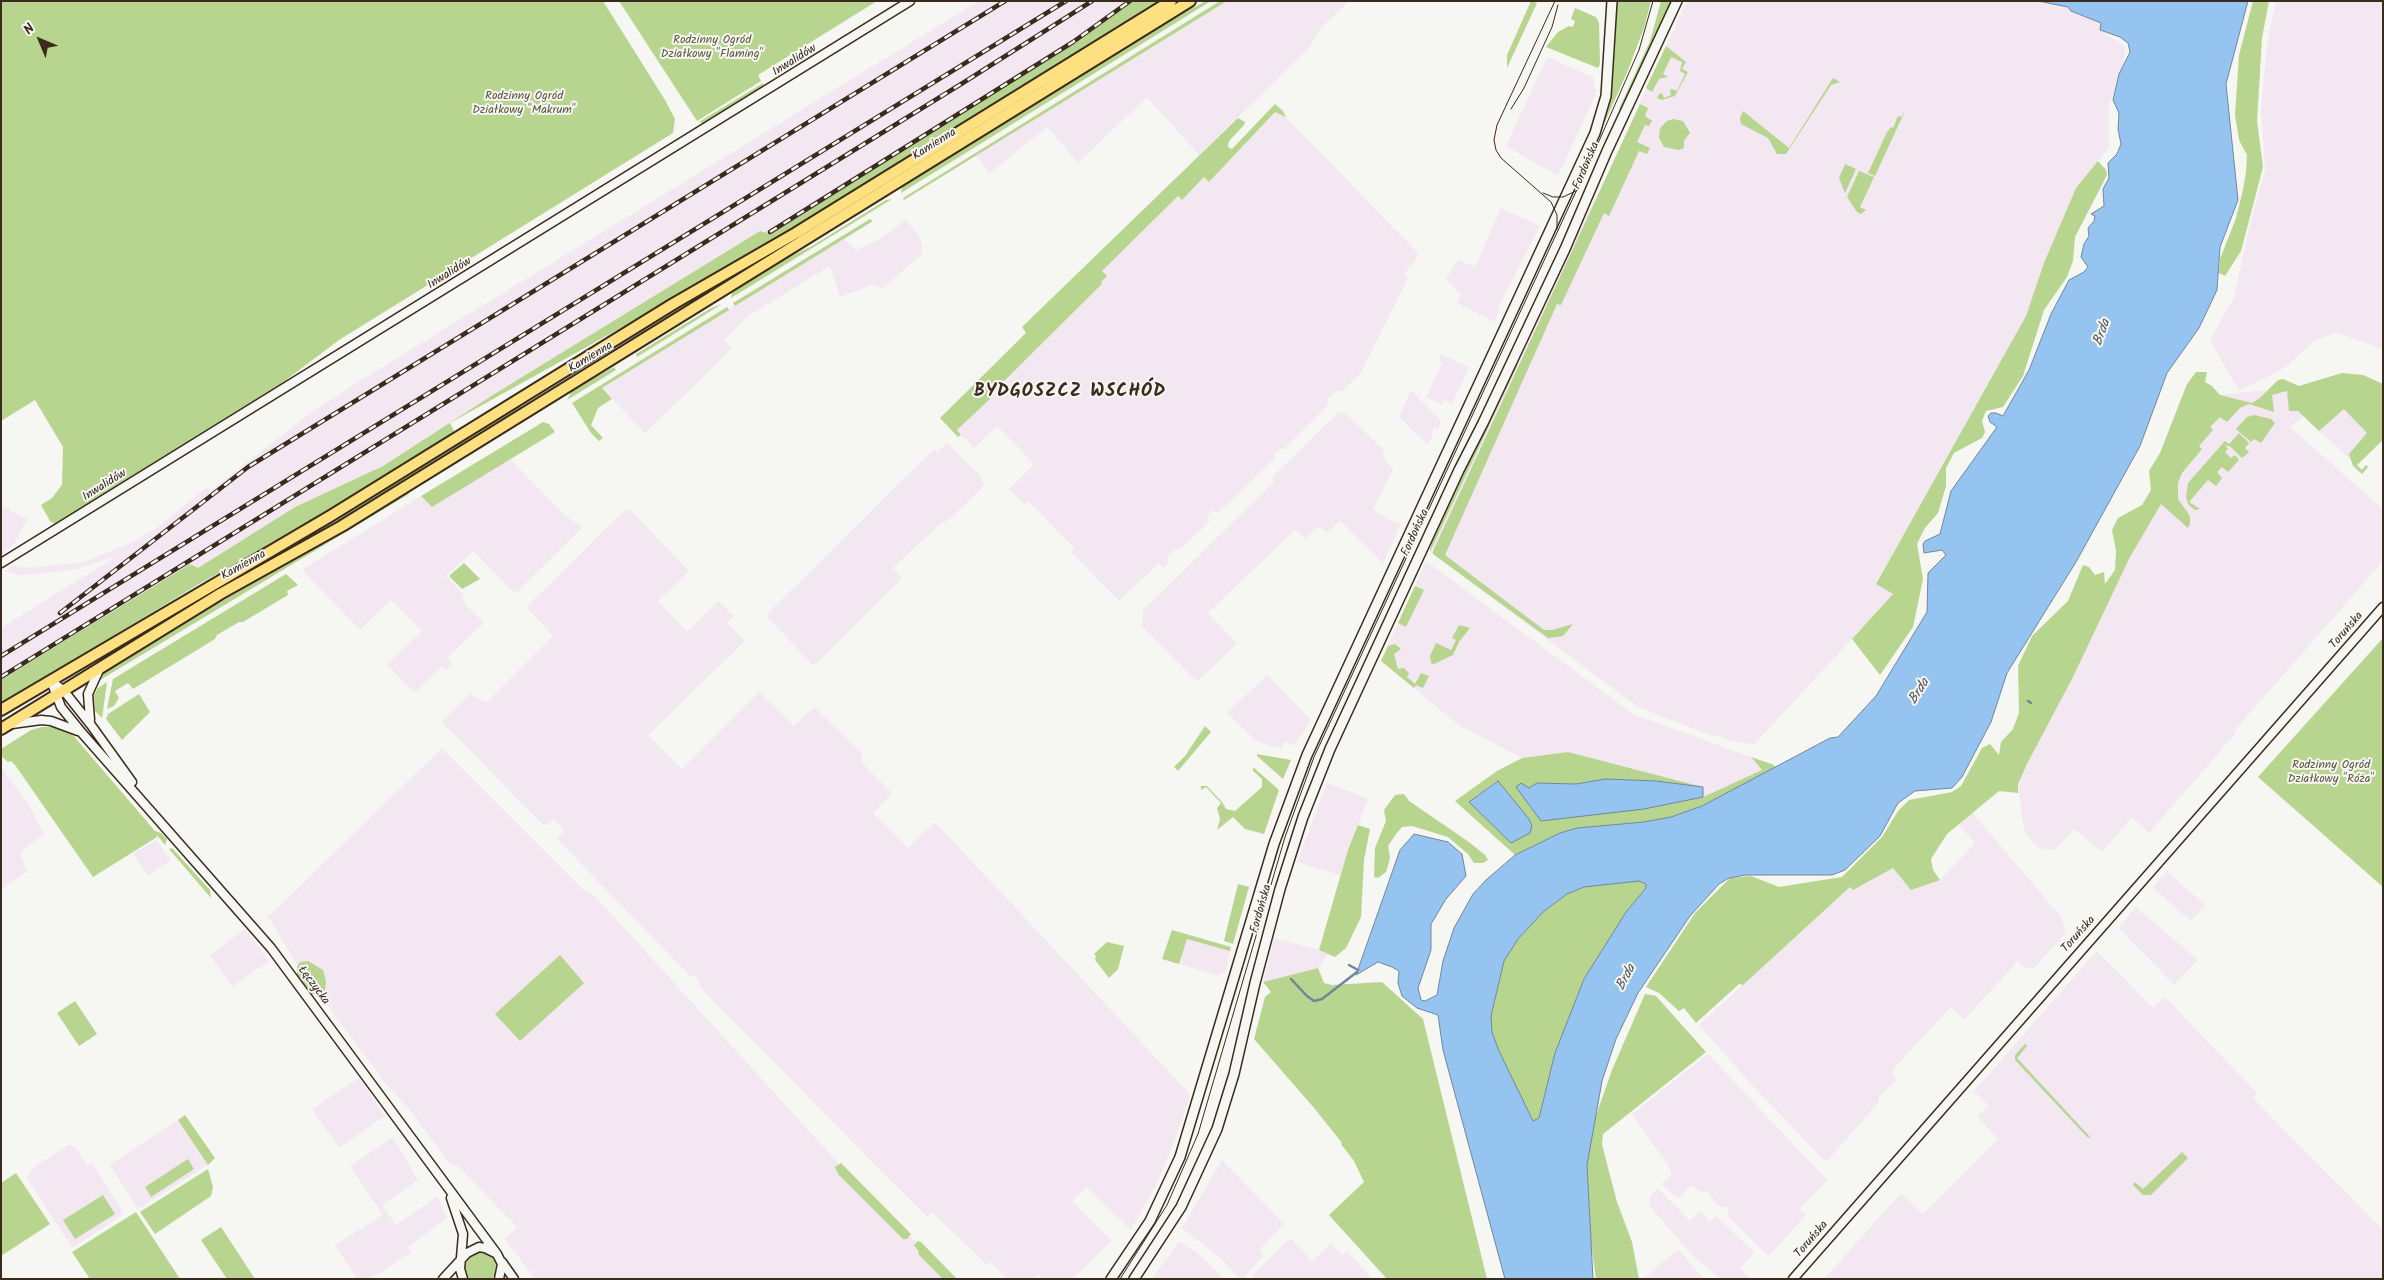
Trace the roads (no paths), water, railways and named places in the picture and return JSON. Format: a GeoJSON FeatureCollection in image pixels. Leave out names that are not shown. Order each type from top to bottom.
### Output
{"type":"FeatureCollection","features":[{"type":"Feature","properties":{"kind":"main road","name":"Kamienna"},"geometry":{"type":"LineString","coordinates":[[1,710],[340,509],[673,304],[796,233],[1171,1]]}},
{"type":"Feature","properties":{"kind":"main road","name":"Kamienna"},"geometry":{"type":"LineString","coordinates":[[4,727],[220,594],[342,526],[1190,1]]}},
{"type":"Feature","properties":{"kind":"main road","name":"Fordońska"},"geometry":{"type":"LineString","coordinates":[[1111,1279],[1150,1221],[1180,1157],[1274,844],[1298,778],[1595,133],[1606,96],[1612,1]]}},
{"type":"Feature","properties":{"kind":"main road","name":"Fordońska"},"geometry":{"type":"LineString","coordinates":[[1134,1279],[1184,1201],[1202,1164],[1222,1114],[1276,904],[1303,817],[1326,758],[1420,552],[1562,253],[1677,1]]}},
{"type":"Feature","properties":{"kind":"street","name":"Inwalidów"},"geometry":{"type":"LineString","coordinates":[[1,563],[910,1]]}},
{"type":"Feature","properties":{"kind":"street","name":"Toruńska"},"geometry":{"type":"LineString","coordinates":[[1793,1279],[2383,607]]}},
{"type":"Feature","properties":{"kind":"street"},"geometry":{"type":"LineString","coordinates":[[92,725],[87,707],[88,694],[100,668]]}},
{"type":"Feature","properties":{"kind":"street","name":"Łęczycka"},"geometry":{"type":"LineString","coordinates":[[51,681],[60,693],[92,725],[152,810]]}},
{"type":"Feature","properties":{"kind":"street","name":"Łęczycka"},"geometry":{"type":"LineString","coordinates":[[60,693],[61,707],[82,733],[152,810],[271,948],[514,1279]]}},
{"type":"Feature","properties":{"kind":"street"},"geometry":{"type":"LineString","coordinates":[[4,727],[40,720],[51,720],[68,725],[82,733]]}},
{"type":"Feature","properties":{"kind":"street","name":"Łęczycka"},"geometry":{"type":"LineString","coordinates":[[445,1184],[460,1221],[463,1234],[460,1269],[463,1279]]}},
{"type":"Feature","properties":{"kind":"street"},"geometry":{"type":"LineString","coordinates":[[443,1279],[472,1249],[479,1247],[492,1250],[499,1257],[502,1269],[499,1279]]}},
{"type":"Feature","properties":{"kind":"water","name":"Brda"},"geometry":{"type":"Polygon","coordinates":[[[2038,1],[2248,1],[2226,84],[2238,200],[2220,247],[2217,290],[2199,328],[2167,373],[2140,446],[2076,562],[2007,673],[1991,722],[1962,777],[1952,788],[1915,791],[1898,803],[1880,836],[1845,870],[1832,875],[1746,875],[1729,878],[1719,884],[1690,916],[1638,993],[1616,1039],[1602,1081],[1587,1165],[1593,1279],[1505,1279],[1443,1050],[1438,1015],[1417,1008],[1402,996],[1398,983],[1399,971],[1392,967],[1378,962],[1356,975],[1400,850],[1414,834],[1448,842],[1462,854],[1466,876],[1446,899],[1431,924],[1431,950],[1418,988],[1421,1000],[1425,1001],[1437,995],[1443,961],[1454,928],[1473,894],[1515,855],[1560,833],[1577,828],[1644,822],[1671,817],[1702,806],[1830,738],[1838,737],[1876,696],[1927,612],[1928,573],[1946,555],[1942,550],[1924,553],[1923,544],[1925,541],[1940,534],[1951,491],[1997,427],[1990,422],[1988,416],[1991,413],[1996,413],[2003,416],[2029,370],[2051,314],[2069,280],[2084,272],[2088,267],[2081,257],[2084,244],[2089,236],[2088,228],[2094,221],[2095,216],[2091,214],[2104,206],[2103,189],[2109,178],[2108,163],[2117,154],[2121,144],[2118,129],[2119,113],[2113,100],[2119,74],[2130,52],[2128,43],[2120,37],[2100,30],[2101,23],[2071,11],[2068,7],[2038,1]],[[1639,881],[1584,887],[1567,894],[1543,912],[1518,939],[1504,961],[1491,1016],[1492,1032],[1499,1051],[1533,1121],[1539,1118],[1555,1053],[1584,979],[1626,912],[1646,888],[1646,884],[1639,881]]]}},
{"type":"Feature","properties":{"kind":"water"},"geometry":{"type":"Polygon","coordinates":[[[1606,779],[1656,781],[1703,787],[1703,797],[1644,809],[1541,821],[1516,787],[1521,783],[1529,788],[1537,783],[1576,784],[1606,779]]]}},
{"type":"Feature","properties":{"kind":"water"},"geometry":{"type":"Polygon","coordinates":[[[1498,781],[1529,819],[1532,826],[1530,833],[1511,843],[1469,802],[1498,781]]]}},
{"type":"Feature","properties":{"kind":"waterway"},"geometry":{"type":"LineString","coordinates":[[1349,965],[1358,970]]}},
{"type":"Feature","properties":{"kind":"waterway"},"geometry":{"type":"LineString","coordinates":[[1291,979],[1314,1001],[1322,999],[1357,972]]}},
{"type":"Feature","properties":{"kind":"tram line"},"geometry":{"type":"LineString","coordinates":[[1555,1],[1497,125],[1494,140],[1496,150],[1501,158],[1551,202],[1557,215],[1557,229]]}},
{"type":"Feature","properties":{"kind":"tram line"},"geometry":{"type":"LineString","coordinates":[[1120,1279],[1167,1205],[1198,1134],[1285,837],[1314,757],[1592,157],[1639,50],[1653,1]]}},
{"type":"Feature","properties":{"kind":"tram line"},"geometry":{"type":"LineString","coordinates":[[1511,109],[1524,88],[1552,27],[1558,5]]}},
{"type":"Feature","properties":{"kind":"tram line"},"geometry":{"type":"LineString","coordinates":[[1543,193],[1553,197],[1563,197],[1578,190]]}},
{"type":"Feature","properties":{"kind":"railway"},"geometry":{"type":"LineString","coordinates":[[60,613],[248,467],[1005,1]]}},
{"type":"Feature","properties":{"kind":"railway"},"geometry":{"type":"LineString","coordinates":[[1,656],[1066,1]]}},
{"type":"Feature","properties":{"kind":"railway"},"geometry":{"type":"LineString","coordinates":[[1,677],[966,81],[1092,1]]}},
{"type":"Feature","properties":{"kind":"railway"},"geometry":{"type":"LineString","coordinates":[[770,232],[1073,42],[1130,1]]}},
{"type":"Feature","properties":{"kind":"district","name":"BYDGOSZCZ WSCHÓD"},"geometry":{"type":"Point","coordinates":[1070,393]}},
{"type":"Feature","properties":{"kind":"park label","name":"Rodzinny Ogród Działkowy \"Flaming\""},"geometry":{"type":"Point","coordinates":[712,48]}},
{"type":"Feature","properties":{"kind":"park label","name":"Rodzinny Ogród Działkowy \"Makrum\""},"geometry":{"type":"Point","coordinates":[524,104]}},
{"type":"Feature","properties":{"kind":"park label","name":"Rodzinny Ogród Działkowy \"Róża\""},"geometry":{"type":"Point","coordinates":[2331,773]}}]}
